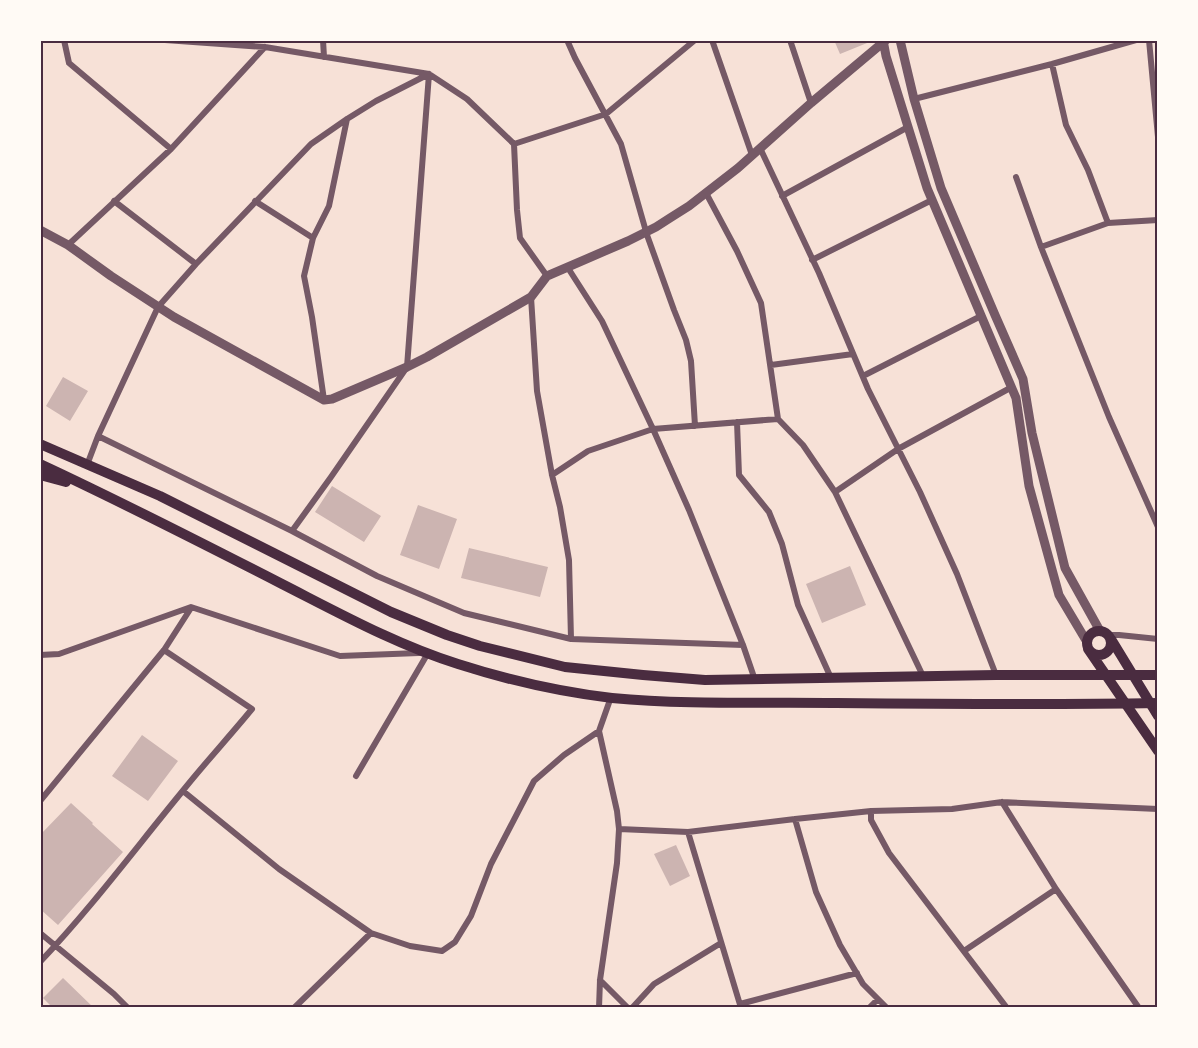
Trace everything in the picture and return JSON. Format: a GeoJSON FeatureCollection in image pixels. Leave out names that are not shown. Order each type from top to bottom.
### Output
{"type":"FeatureCollection","features":[{"type":"Feature","properties":{"kind":"main road"},"geometry":{"type":"LineString","coordinates":[[40,439],[87,465],[160,496],[390,612],[480,646],[565,667],[684,678],[755,680],[996,675],[1158,675]]}},
{"type":"Feature","properties":{"kind":"main road"},"geometry":{"type":"LineString","coordinates":[[40,444],[75,459]]}},
{"type":"Feature","properties":{"kind":"main road"},"geometry":{"type":"LineString","coordinates":[[40,464],[363,625],[457,664],[567,692],[612,698],[695,701],[1065,705],[1158,703]]}},
{"type":"Feature","properties":{"kind":"main road"},"geometry":{"type":"LineString","coordinates":[[40,475],[94,490]]}},
{"type":"Feature","properties":{"kind":"main road"},"geometry":{"type":"LineString","coordinates":[[1158,716],[1106,635],[1094,632],[1090,635],[1088,646],[1158,751]]}},
{"type":"Feature","properties":{"kind":"main road"},"geometry":{"type":"LineString","coordinates":[[1088,646],[1094,654],[1106,653],[1110,648],[1106,635]]}},
{"type":"Feature","properties":{"kind":"street"},"geometry":{"type":"LineString","coordinates":[[64,40],[69,63],[171,149]]}},
{"type":"Feature","properties":{"kind":"street"},"geometry":{"type":"LineString","coordinates":[[165,40],[265,44],[324,57],[429,74],[467,99],[514,144],[520,238],[547,276]]}},
{"type":"Feature","properties":{"kind":"street"},"geometry":{"type":"LineString","coordinates":[[323,40],[324,57]]}},
{"type":"Feature","properties":{"kind":"street"},"geometry":{"type":"LineString","coordinates":[[567,40],[621,144],[646,232],[691,361],[695,426]]}},
{"type":"Feature","properties":{"kind":"street"},"geometry":{"type":"LineString","coordinates":[[514,144],[606,114],[695,40]]}},
{"type":"Feature","properties":{"kind":"street"},"geometry":{"type":"LineString","coordinates":[[712,40],[756,152],[782,196],[863,376],[957,574],[996,675]]}},
{"type":"Feature","properties":{"kind":"street"},"geometry":{"type":"LineString","coordinates":[[790,40],[810,103]]}},
{"type":"Feature","properties":{"kind":"street"},"geometry":{"type":"LineString","coordinates":[[900,40],[914,99],[941,188],[1023,379],[1032,433],[1065,568],[1106,635],[1158,639]]}},
{"type":"Feature","properties":{"kind":"street"},"geometry":{"type":"LineString","coordinates":[[914,99],[1136,40]]}},
{"type":"Feature","properties":{"kind":"street"},"geometry":{"type":"LineString","coordinates":[[1149,40],[1158,137]]}},
{"type":"Feature","properties":{"kind":"street"},"geometry":{"type":"LineString","coordinates":[[40,230],[68,244],[158,307],[324,400],[332,399],[407,367],[531,297],[547,276],[646,232],[689,206],[756,152],[884,41],[927,188],[1016,398],[1029,486],[1059,595],[1088,646]]}},
{"type":"Feature","properties":{"kind":"street"},"geometry":{"type":"LineString","coordinates":[[68,244],[171,149],[265,44]]}},
{"type":"Feature","properties":{"kind":"street"},"geometry":{"type":"LineString","coordinates":[[1052,64],[1066,125],[1088,170],[1108,224]]}},
{"type":"Feature","properties":{"kind":"street"},"geometry":{"type":"LineString","coordinates":[[87,465],[98,436],[158,307],[255,201],[311,144],[376,101],[429,74]]}},
{"type":"Feature","properties":{"kind":"street"},"geometry":{"type":"LineString","coordinates":[[292,531],[407,367],[429,74]]}},
{"type":"Feature","properties":{"kind":"street"},"geometry":{"type":"LineString","coordinates":[[324,400],[304,276],[313,238],[329,206],[347,119]]}},
{"type":"Feature","properties":{"kind":"street"},"geometry":{"type":"LineString","coordinates":[[782,196],[908,127]]}},
{"type":"Feature","properties":{"kind":"street"},"geometry":{"type":"LineString","coordinates":[[1016,177],[1041,247],[1109,417],[1158,527]]}},
{"type":"Feature","properties":{"kind":"street"},"geometry":{"type":"LineString","coordinates":[[706,193],[761,303],[778,419],[803,445],[835,492],[923,676]]}},
{"type":"Feature","properties":{"kind":"street"},"geometry":{"type":"LineString","coordinates":[[812,260],[932,200]]}},
{"type":"Feature","properties":{"kind":"street"},"geometry":{"type":"LineString","coordinates":[[114,201],[196,264]]}},
{"type":"Feature","properties":{"kind":"street"},"geometry":{"type":"LineString","coordinates":[[255,201],[313,238]]}},
{"type":"Feature","properties":{"kind":"street"},"geometry":{"type":"LineString","coordinates":[[1041,247],[1108,224],[1158,220]]}},
{"type":"Feature","properties":{"kind":"street"},"geometry":{"type":"LineString","coordinates":[[568,268],[602,321],[653,429],[689,510],[755,680]]}},
{"type":"Feature","properties":{"kind":"street"},"geometry":{"type":"LineString","coordinates":[[531,297],[537,391],[569,560],[571,639]]}},
{"type":"Feature","properties":{"kind":"street"},"geometry":{"type":"LineString","coordinates":[[863,376],[981,316]]}},
{"type":"Feature","properties":{"kind":"street"},"geometry":{"type":"LineString","coordinates":[[771,364],[853,354]]}},
{"type":"Feature","properties":{"kind":"street"},"geometry":{"type":"LineString","coordinates":[[835,492],[898,449],[1012,387]]}},
{"type":"Feature","properties":{"kind":"street"},"geometry":{"type":"LineString","coordinates":[[552,475],[588,452],[653,429],[778,419]]}},
{"type":"Feature","properties":{"kind":"street"},"geometry":{"type":"LineString","coordinates":[[737,422],[739,475],[769,512],[782,544],[798,605],[831,678]]}},
{"type":"Feature","properties":{"kind":"street"},"geometry":{"type":"LineString","coordinates":[[98,436],[292,531],[377,576],[464,613],[571,639],[743,645]]}},
{"type":"Feature","properties":{"kind":"street"},"geometry":{"type":"LineString","coordinates":[[40,801],[164,650],[191,608]]}},
{"type":"Feature","properties":{"kind":"street"},"geometry":{"type":"LineString","coordinates":[[40,655],[59,654],[191,608],[340,656],[428,653]]}},
{"type":"Feature","properties":{"kind":"street"},"geometry":{"type":"LineString","coordinates":[[40,962],[252,709],[164,650]]}},
{"type":"Feature","properties":{"kind":"street"},"geometry":{"type":"LineString","coordinates":[[356,776],[428,653]]}},
{"type":"Feature","properties":{"kind":"street"},"geometry":{"type":"LineString","coordinates":[[183,791],[279,870],[371,933],[410,946],[442,951],[455,942],[471,916],[490,864],[534,781],[564,755],[598,731],[612,698]]}},
{"type":"Feature","properties":{"kind":"street"},"geometry":{"type":"LineString","coordinates":[[598,731],[617,811],[619,829],[617,863],[600,980],[599,1008]]}},
{"type":"Feature","properties":{"kind":"street"},"geometry":{"type":"LineString","coordinates":[[619,829],[688,832],[871,811],[952,809],[1002,802],[1158,809]]}},
{"type":"Feature","properties":{"kind":"street"},"geometry":{"type":"LineString","coordinates":[[1002,802],[1056,889],[1139,1008]]}},
{"type":"Feature","properties":{"kind":"street"},"geometry":{"type":"LineString","coordinates":[[871,811],[872,820],[889,853],[1007,1008]]}},
{"type":"Feature","properties":{"kind":"street"},"geometry":{"type":"LineString","coordinates":[[795,819],[816,892],[840,945],[863,984],[887,1008]]}},
{"type":"Feature","properties":{"kind":"street"},"geometry":{"type":"LineString","coordinates":[[688,832],[740,1006],[857,973]]}},
{"type":"Feature","properties":{"kind":"street"},"geometry":{"type":"LineString","coordinates":[[964,951],[1056,889]]}},
{"type":"Feature","properties":{"kind":"street"},"geometry":{"type":"LineString","coordinates":[[40,933],[128,1008]]}},
{"type":"Feature","properties":{"kind":"street"},"geometry":{"type":"LineString","coordinates":[[294,1008],[371,933]]}},
{"type":"Feature","properties":{"kind":"street"},"geometry":{"type":"LineString","coordinates":[[600,980],[630,1008],[654,984],[721,943]]}},
{"type":"Feature","properties":{"kind":"street"},"geometry":{"type":"LineString","coordinates":[[869,1008],[878,999]]}},
{"type":"Feature","properties":{"kind":"building"},"geometry":{"type":"Polygon","coordinates":[[[834,40],[872,40],[872,41],[840,54],[834,40]]]}},
{"type":"Feature","properties":{"kind":"building"},"geometry":{"type":"Polygon","coordinates":[[[63,377],[88,391],[70,421],[46,406],[63,377]]]}},
{"type":"Feature","properties":{"kind":"building"},"geometry":{"type":"Polygon","coordinates":[[[332,486],[381,516],[364,542],[315,512],[332,486]]]}},
{"type":"Feature","properties":{"kind":"building"},"geometry":{"type":"Polygon","coordinates":[[[418,505],[457,519],[439,569],[400,555],[418,505]]]}},
{"type":"Feature","properties":{"kind":"building"},"geometry":{"type":"Polygon","coordinates":[[[469,548],[548,567],[540,597],[461,578],[469,548]]]}},
{"type":"Feature","properties":{"kind":"building"},"geometry":{"type":"Polygon","coordinates":[[[850,566],[866,605],[822,623],[806,584],[850,566]]]}},
{"type":"Feature","properties":{"kind":"building"},"geometry":{"type":"Polygon","coordinates":[[[142,735],[178,761],[148,801],[112,776],[142,735]]]}},
{"type":"Feature","properties":{"kind":"building"},"geometry":{"type":"Polygon","coordinates":[[[71,803],[123,852],[58,925],[40,909],[40,835],[71,803]]]}},
{"type":"Feature","properties":{"kind":"building"},"geometry":{"type":"Polygon","coordinates":[[[676,845],[690,876],[670,886],[654,854],[676,845]]]}},
{"type":"Feature","properties":{"kind":"building"},"geometry":{"type":"Polygon","coordinates":[[[63,978],[94,1008],[53,1008],[43,998],[63,978]]]}}]}
